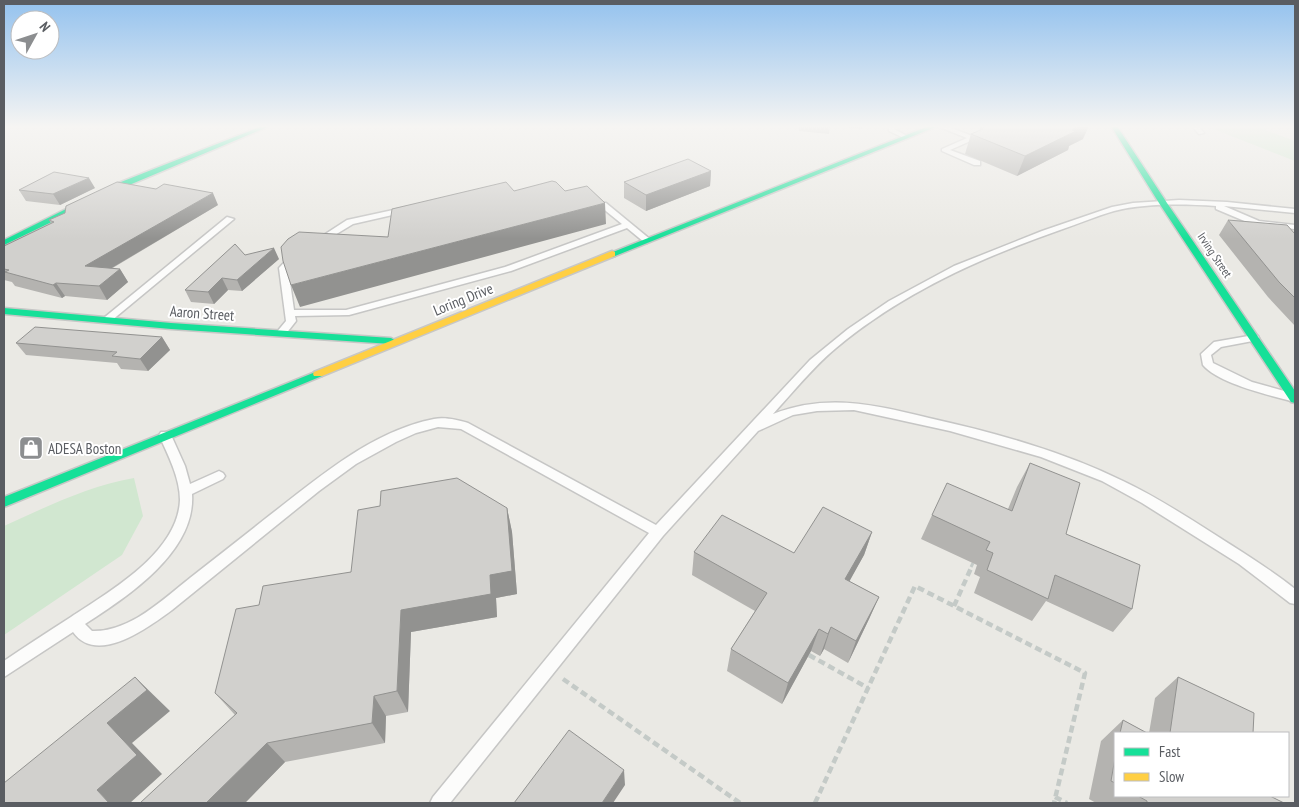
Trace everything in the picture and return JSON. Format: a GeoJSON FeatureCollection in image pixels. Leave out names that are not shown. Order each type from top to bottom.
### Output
{"type":"FeatureCollection","features":[{"type":"Feature","properties":{"kind":"street"},"geometry":{"type":"LineString","coordinates":[[4,244],[119,186],[174,164]]}},
{"type":"Feature","properties":{"kind":"street","name":"Loring Drive"},"geometry":{"type":"LineString","coordinates":[[4,502],[646,240],[839,164]]}},
{"type":"Feature","properties":{"kind":"street","name":"Irving Street"},"geometry":{"type":"LineString","coordinates":[[1138,164],[1295,398]]}},
{"type":"Feature","properties":{"kind":"street","name":"Aaron Street"},"geometry":{"type":"LineString","coordinates":[[4,311],[172,326],[398,342]]}},
{"type":"Feature","properties":{"kind":"lane"},"geometry":{"type":"LineString","coordinates":[[583,202],[603,205],[646,240]]}},
{"type":"Feature","properties":{"kind":"lane"},"geometry":{"type":"LineString","coordinates":[[439,803],[658,532],[746,435],[829,348],[892,304],[979,258],[1112,209],[1137,204],[1164,203],[1295,211]]}},
{"type":"Feature","properties":{"kind":"lane"},"geometry":{"type":"LineString","coordinates":[[1215,205],[1257,223],[1295,227]]}},
{"type":"Feature","properties":{"kind":"lane"},"geometry":{"type":"LineString","coordinates":[[309,247],[350,222],[413,208]]}},
{"type":"Feature","properties":{"kind":"lane"},"geometry":{"type":"LineString","coordinates":[[108,319],[230,219]]}},
{"type":"Feature","properties":{"kind":"lane"},"geometry":{"type":"LineString","coordinates":[[290,313],[346,313],[508,269],[628,225]]}},
{"type":"Feature","properties":{"kind":"lane"},"geometry":{"type":"LineString","coordinates":[[281,333],[291,321],[283,268],[292,257],[300,252]]}},
{"type":"Feature","properties":{"kind":"lane"},"geometry":{"type":"LineString","coordinates":[[1254,338],[1218,344],[1206,354],[1208,365],[1229,378],[1257,389],[1295,398]]}},
{"type":"Feature","properties":{"kind":"lane"},"geometry":{"type":"LineString","coordinates":[[746,435],[760,424],[782,415],[832,405],[854,406],[993,437],[1045,454],[1096,474],[1142,496],[1239,557],[1295,598]]}},
{"type":"Feature","properties":{"kind":"lane"},"geometry":{"type":"LineString","coordinates":[[75,622],[89,638],[116,635],[134,626],[166,605],[328,476],[384,444],[436,423],[464,426],[658,532]]}},
{"type":"Feature","properties":{"kind":"lane"},"geometry":{"type":"LineString","coordinates":[[4,670],[132,582],[156,561],[182,520],[186,502],[186,492],[180,468],[165,435]]}},
{"type":"Feature","properties":{"kind":"lane"},"geometry":{"type":"LineString","coordinates":[[186,492],[219,476]]}},
{"type":"Feature","properties":{"kind":"path"},"geometry":{"type":"LineString","coordinates":[[954,606],[973,563]]}},
{"type":"Feature","properties":{"kind":"path"},"geometry":{"type":"LineString","coordinates":[[815,803],[915,586],[1085,673],[1054,803]]}},
{"type":"Feature","properties":{"kind":"path"},"geometry":{"type":"LineString","coordinates":[[809,655],[868,688]]}},
{"type":"Feature","properties":{"kind":"path"},"geometry":{"type":"LineString","coordinates":[[548,669],[740,803]]}},
{"type":"Feature","properties":{"kind":"path"},"geometry":{"type":"LineString","coordinates":[[1056,796],[1067,803]]}},
{"type":"Feature","properties":{"kind":"green space"},"geometry":{"type":"Polygon","coordinates":[[[134,478],[143,516],[122,555],[4,635],[4,526],[100,486],[134,478]]]}},
{"type":"Feature","properties":{"kind":"building"},"geometry":{"type":"Polygon","coordinates":[[[675,164],[697,164],[711,171],[646,195],[624,182],[675,164]]]}},
{"type":"Feature","properties":{"kind":"building"},"geometry":{"type":"Polygon","coordinates":[[[54,172],[89,178],[53,194],[19,190],[54,172]]]}},
{"type":"Feature","properties":{"kind":"building"},"geometry":{"type":"Polygon","coordinates":[[[552,181],[556,182],[565,191],[587,186],[605,203],[291,285],[283,261],[281,247],[288,239],[299,232],[388,237],[392,209],[506,182],[514,191],[552,181]]]}},
{"type":"Feature","properties":{"kind":"building"},"geometry":{"type":"Polygon","coordinates":[[[117,182],[156,189],[164,184],[213,193],[85,266],[120,269],[99,286],[56,283],[53,285],[5,272],[9,270],[4,269],[4,246],[54,222],[49,220],[65,213],[66,206],[117,182]]]}},
{"type":"Feature","properties":{"kind":"building"},"geometry":{"type":"Polygon","coordinates":[[[1228,220],[1287,225],[1295,234],[1295,298],[1279,282],[1228,220]]]}},
{"type":"Feature","properties":{"kind":"building"},"geometry":{"type":"Polygon","coordinates":[[[235,244],[245,255],[274,248],[237,280],[222,278],[208,292],[185,290],[235,244]]]}},
{"type":"Feature","properties":{"kind":"building"},"geometry":{"type":"Polygon","coordinates":[[[35,327],[162,337],[140,359],[112,356],[117,352],[16,343],[35,327]]]}},
{"type":"Feature","properties":{"kind":"building"},"geometry":{"type":"Polygon","coordinates":[[[1030,463],[1080,483],[1066,534],[1140,565],[1132,609],[1055,575],[1048,599],[987,570],[993,553],[986,550],[990,542],[932,515],[947,483],[1012,511],[1030,463]]]}},
{"type":"Feature","properties":{"kind":"building"},"geometry":{"type":"Polygon","coordinates":[[[457,478],[507,508],[512,571],[490,575],[491,594],[401,610],[397,691],[374,696],[372,723],[267,743],[206,803],[140,803],[237,713],[215,693],[236,609],[259,605],[263,586],[351,572],[358,510],[380,506],[381,491],[457,478]]]}},
{"type":"Feature","properties":{"kind":"building"},"geometry":{"type":"Polygon","coordinates":[[[823,507],[872,532],[845,579],[879,597],[856,641],[831,627],[828,634],[819,629],[788,683],[731,649],[767,593],[694,552],[722,515],[794,553],[823,507]]]}},
{"type":"Feature","properties":{"kind":"building"},"geometry":{"type":"Polygon","coordinates":[[[135,677],[147,690],[107,723],[137,755],[97,790],[109,803],[4,803],[4,783],[135,677]]]}},
{"type":"Feature","properties":{"kind":"building"},"geometry":{"type":"Polygon","coordinates":[[[1178,677],[1254,713],[1253,732],[1170,732],[1178,677]]]}},
{"type":"Feature","properties":{"kind":"building"},"geometry":{"type":"Polygon","coordinates":[[[1123,720],[1145,732],[1120,732],[1123,720]]]}},
{"type":"Feature","properties":{"kind":"building"},"geometry":{"type":"Polygon","coordinates":[[[569,730],[624,770],[602,803],[514,803],[569,730]]]}},
{"type":"Feature","properties":{"kind":"building"},"geometry":{"type":"Polygon","coordinates":[[[1114,764],[1114,782],[1111,781],[1114,764]]]}},
{"type":"Feature","properties":{"kind":"building"},"geometry":{"type":"Polygon","coordinates":[[[1140,797],[1272,797],[1284,803],[1147,803],[1147,801],[1140,797]]]}},
{"type":"Feature","properties":{"kind":"traffic: fast"},"geometry":{"type":"LineString","coordinates":[[4,243],[119,186],[174,164]]}},
{"type":"Feature","properties":{"kind":"traffic: fast"},"geometry":{"type":"LineString","coordinates":[[612,254],[840,164]]}},
{"type":"Feature","properties":{"kind":"traffic: fast"},"geometry":{"type":"LineString","coordinates":[[1138,164],[1295,399]]}},
{"type":"Feature","properties":{"kind":"traffic: fast"},"geometry":{"type":"LineString","coordinates":[[4,311],[171,326],[391,341]]}},
{"type":"Feature","properties":{"kind":"traffic: fast"},"geometry":{"type":"LineString","coordinates":[[4,502],[318,374]]}},
{"type":"Feature","properties":{"kind":"traffic: slow"},"geometry":{"type":"LineString","coordinates":[[318,374],[612,254]]}},
{"type":"Feature","properties":{"kind":"place","name":"ADESA Boston"},"geometry":{"type":"Point","coordinates":[31,448]}}]}
